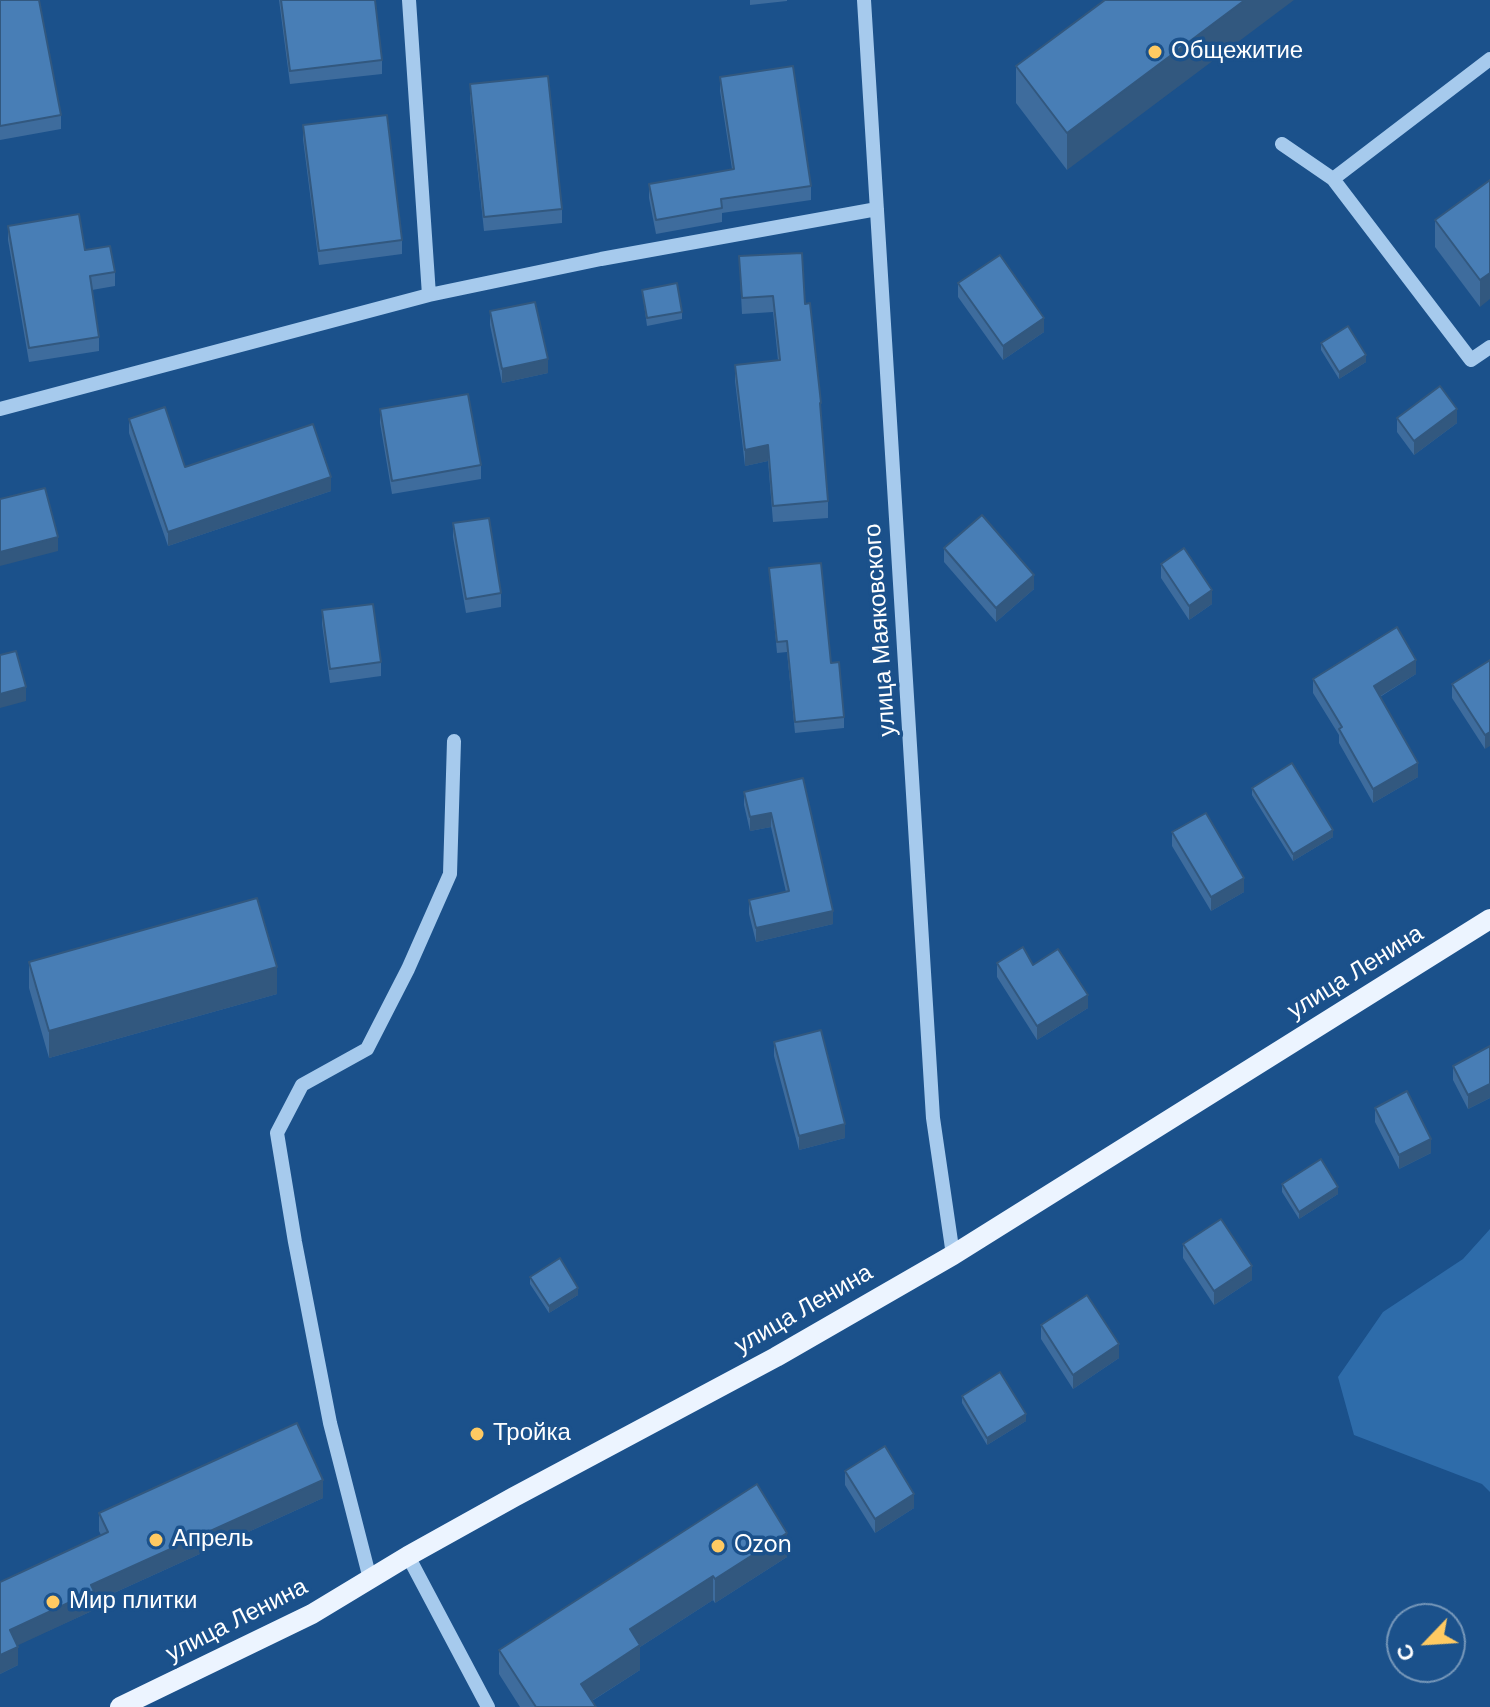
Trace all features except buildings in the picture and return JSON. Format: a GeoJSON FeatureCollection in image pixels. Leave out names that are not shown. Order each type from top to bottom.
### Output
{"type":"FeatureCollection","features":[{"type":"Feature","properties":{"kind":"main road","name":"улица Ленина"},"geometry":{"type":"LineString","coordinates":[[120,1707],[145,1703],[312,1614],[514,1497],[776,1357],[953,1255],[1490,919]]}},
{"type":"Feature","properties":{"kind":"street"},"geometry":{"type":"LineString","coordinates":[[409,0],[429,295]]}},
{"type":"Feature","properties":{"kind":"street","name":"улица Маяковского"},"geometry":{"type":"LineString","coordinates":[[864,0],[933,1118],[953,1255]]}},
{"type":"Feature","properties":{"kind":"street"},"geometry":{"type":"LineString","coordinates":[[1333,179],[1490,59]]}},
{"type":"Feature","properties":{"kind":"street"},"geometry":{"type":"LineString","coordinates":[[1282,144],[1333,179],[1471,360],[1490,347]]}},
{"type":"Feature","properties":{"kind":"street"},"geometry":{"type":"LineString","coordinates":[[0,409],[429,295],[601,259],[877,209]]}},
{"type":"Feature","properties":{"kind":"street"},"geometry":{"type":"LineString","coordinates":[[370,1579],[330,1423],[277,1133],[302,1085],[367,1049],[408,969],[450,874],[454,741]]}},
{"type":"Feature","properties":{"kind":"street"},"geometry":{"type":"LineString","coordinates":[[408,1556],[488,1707]]}},
{"type":"Feature","properties":{"kind":"shaded area"},"geometry":{"type":"Polygon","coordinates":[[[1490,1229],[1490,1492],[1482,1484],[1354,1435],[1338,1377],[1383,1312],[1463,1259],[1490,1229]]]}},
{"type":"Feature","properties":{"kind":"place","name":"Общежитие"},"geometry":{"type":"Point","coordinates":[1155,52]}},
{"type":"Feature","properties":{"kind":"place","name":"Тройка"},"geometry":{"type":"Point","coordinates":[477,1434]}},
{"type":"Feature","properties":{"kind":"place","name":"Апрель"},"geometry":{"type":"Point","coordinates":[156,1540]}},
{"type":"Feature","properties":{"kind":"place","name":"Ozon"},"geometry":{"type":"Point","coordinates":[718,1546]}},
{"type":"Feature","properties":{"kind":"place","name":"Мир плитки"},"geometry":{"type":"Point","coordinates":[53,1602]}}]}
